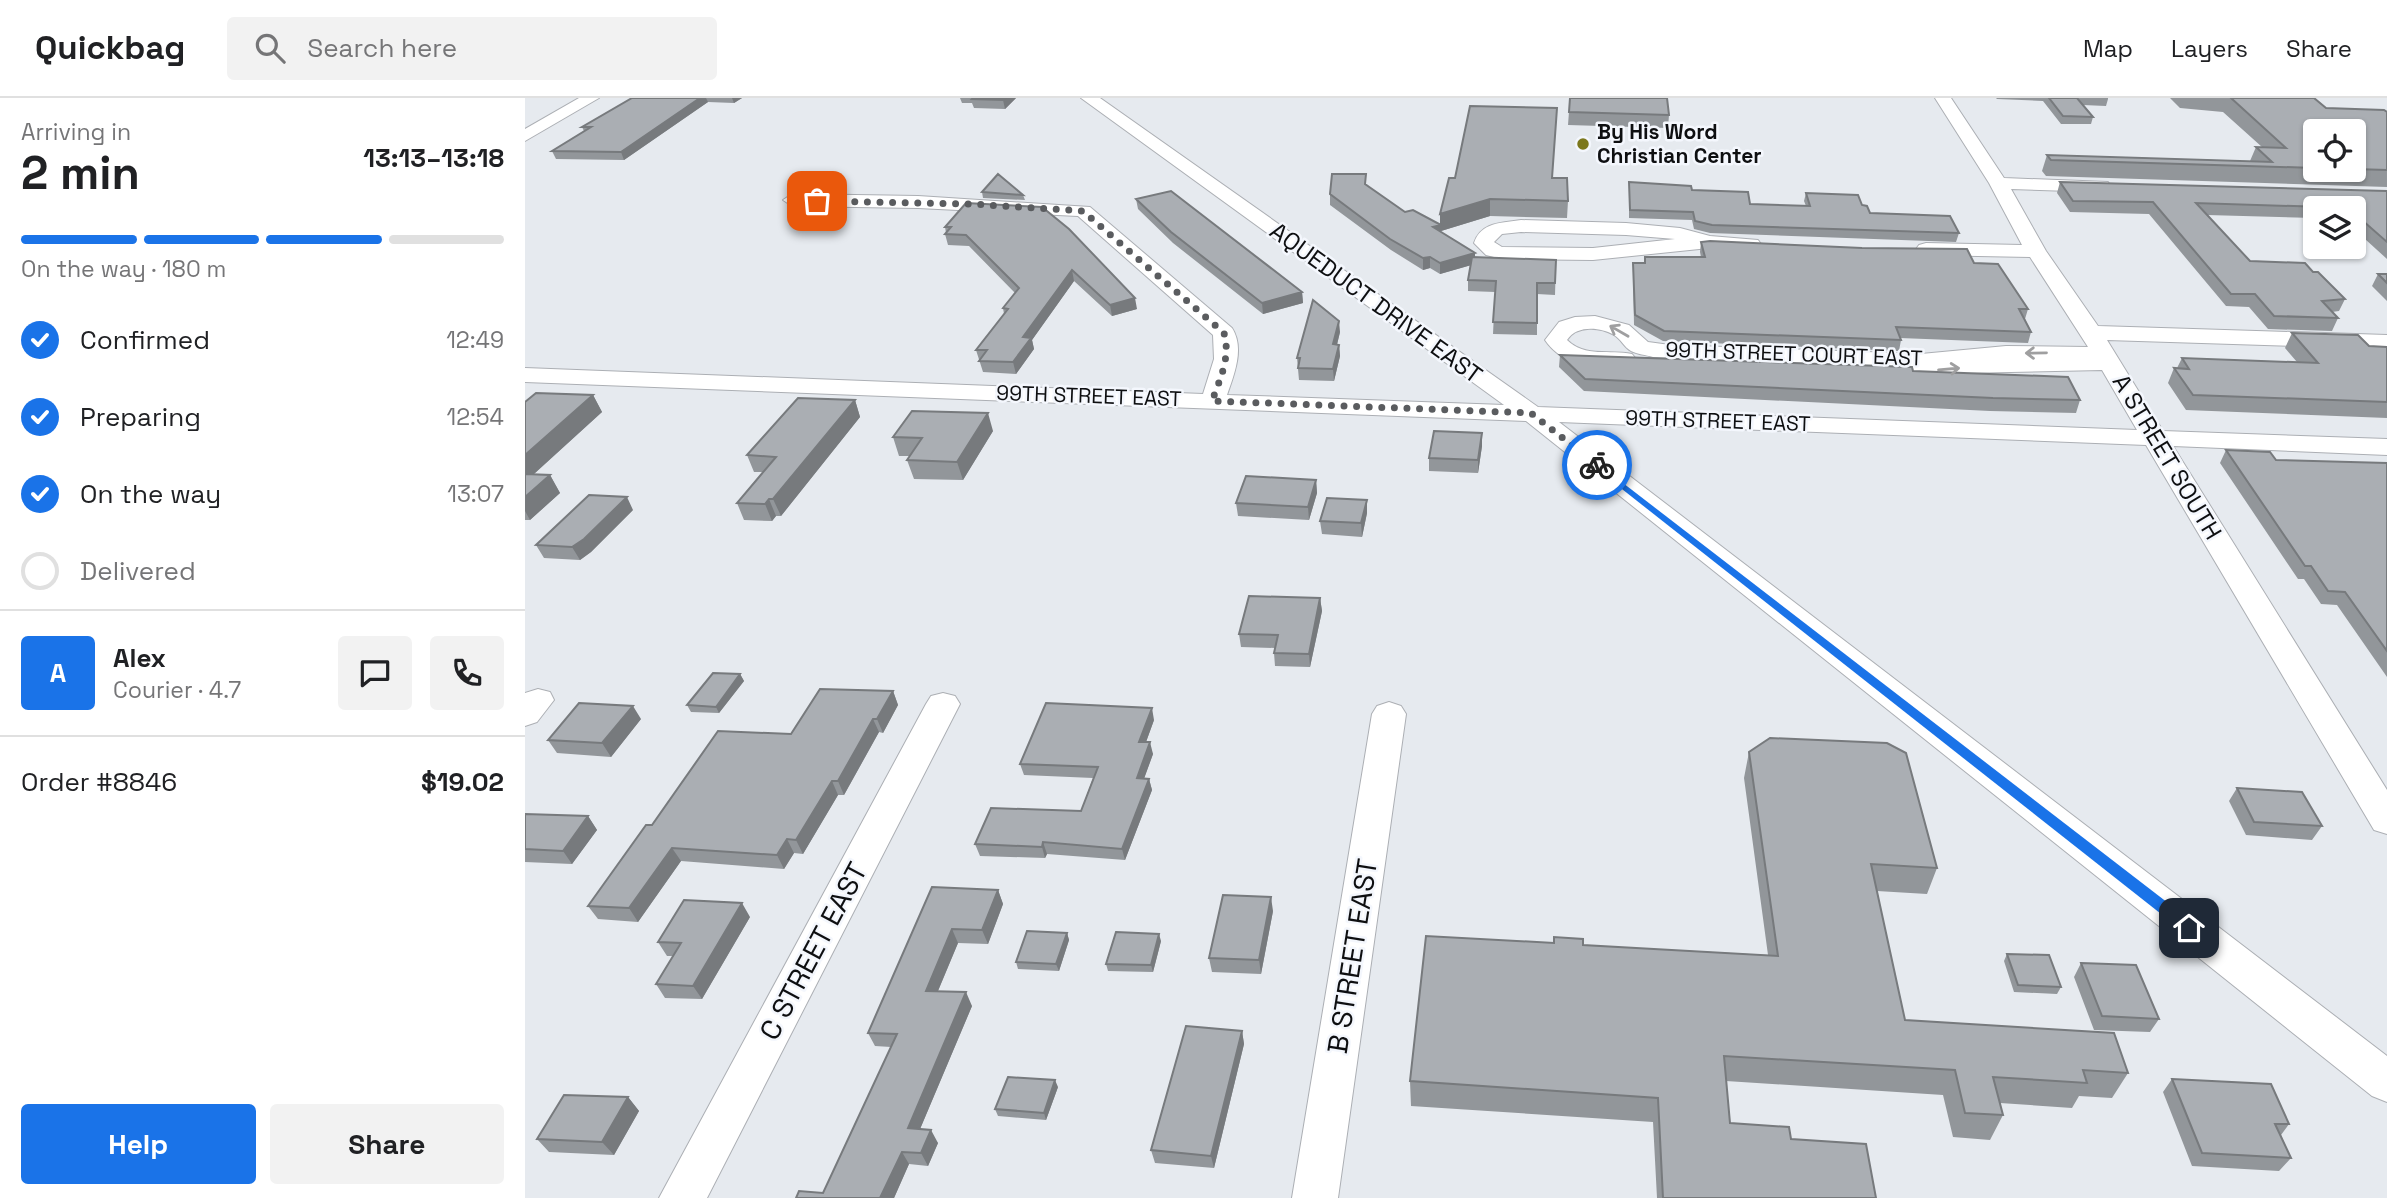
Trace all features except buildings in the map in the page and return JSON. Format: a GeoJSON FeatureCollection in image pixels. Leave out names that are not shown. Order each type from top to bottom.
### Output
{"type":"FeatureCollection","features":[{"type":"Feature","properties":{"kind":"street"},"geometry":{"type":"LineString","coordinates":[[525,136],[591,98]]}},
{"type":"Feature","properties":{"kind":"street","name":"AQUEDUCT DRIVE EAST"},"geometry":{"type":"LineString","coordinates":[[1089,98],[1531,413],[2387,1082]]}},
{"type":"Feature","properties":{"kind":"street","name":"A STREET SOUTH"},"geometry":{"type":"LineString","coordinates":[[1943,98],[1998,183],[2036,251],[2102,350],[2387,820]]}},
{"type":"Feature","properties":{"kind":"street"},"geometry":{"type":"LineString","coordinates":[[1998,183],[2123,186]]}},
{"type":"Feature","properties":{"kind":"street"},"geometry":{"type":"LineString","coordinates":[[792,201],[918,202],[1083,211],[1224,333],[1227,343],[1225,363],[1212,401]]}},
{"type":"Feature","properties":{"kind":"street"},"geometry":{"type":"LineString","coordinates":[[1709,242],[1654,231],[1521,226],[1497,229],[1487,234],[1484,243],[1493,251],[1502,253],[1575,255],[1709,242],[1778,245]]}},
{"type":"Feature","properties":{"kind":"street"},"geometry":{"type":"LineString","coordinates":[[1910,249],[2036,251]]}},
{"type":"Feature","properties":{"kind":"street","name":"99TH STREET COURT EAST"},"geometry":{"type":"LineString","coordinates":[[1592,323],[1619,328],[1641,347],[1669,352],[1921,361],[2006,353],[2102,350],[2015,363],[1927,370],[1584,357],[1562,348],[1556,340],[1565,328],[1592,323]]}},
{"type":"Feature","properties":{"kind":"street"},"geometry":{"type":"LineString","coordinates":[[2102,350],[2387,342]]}},
{"type":"Feature","properties":{"kind":"street","name":"99TH STREET EAST"},"geometry":{"type":"LineString","coordinates":[[525,376],[2387,447]]}},
{"type":"Feature","properties":{"kind":"street","name":"C STREET EAST"},"geometry":{"type":"LineString","coordinates":[[682,1198],[943,704]]}},
{"type":"Feature","properties":{"kind":"street","name":"B STREET EAST"},"geometry":{"type":"LineString","coordinates":[[1315,1198],[1389,713]]}},
{"type":"Feature","properties":{"kind":"way so far"},"geometry":{"type":"LineString","coordinates":[[817,201],[918,202],[1083,211],[1217,324],[1224,333],[1227,343],[1225,363],[1212,401],[1531,413],[1597,465]]}},
{"type":"Feature","properties":{"kind":"place","name":"By His Word Christian Center"},"geometry":{"type":"Point","coordinates":[1583,144]}},
{"type":"Feature","properties":{"kind":"route"},"geometry":{"type":"LineString","coordinates":[[1597,465],[2189,928]]}}]}
